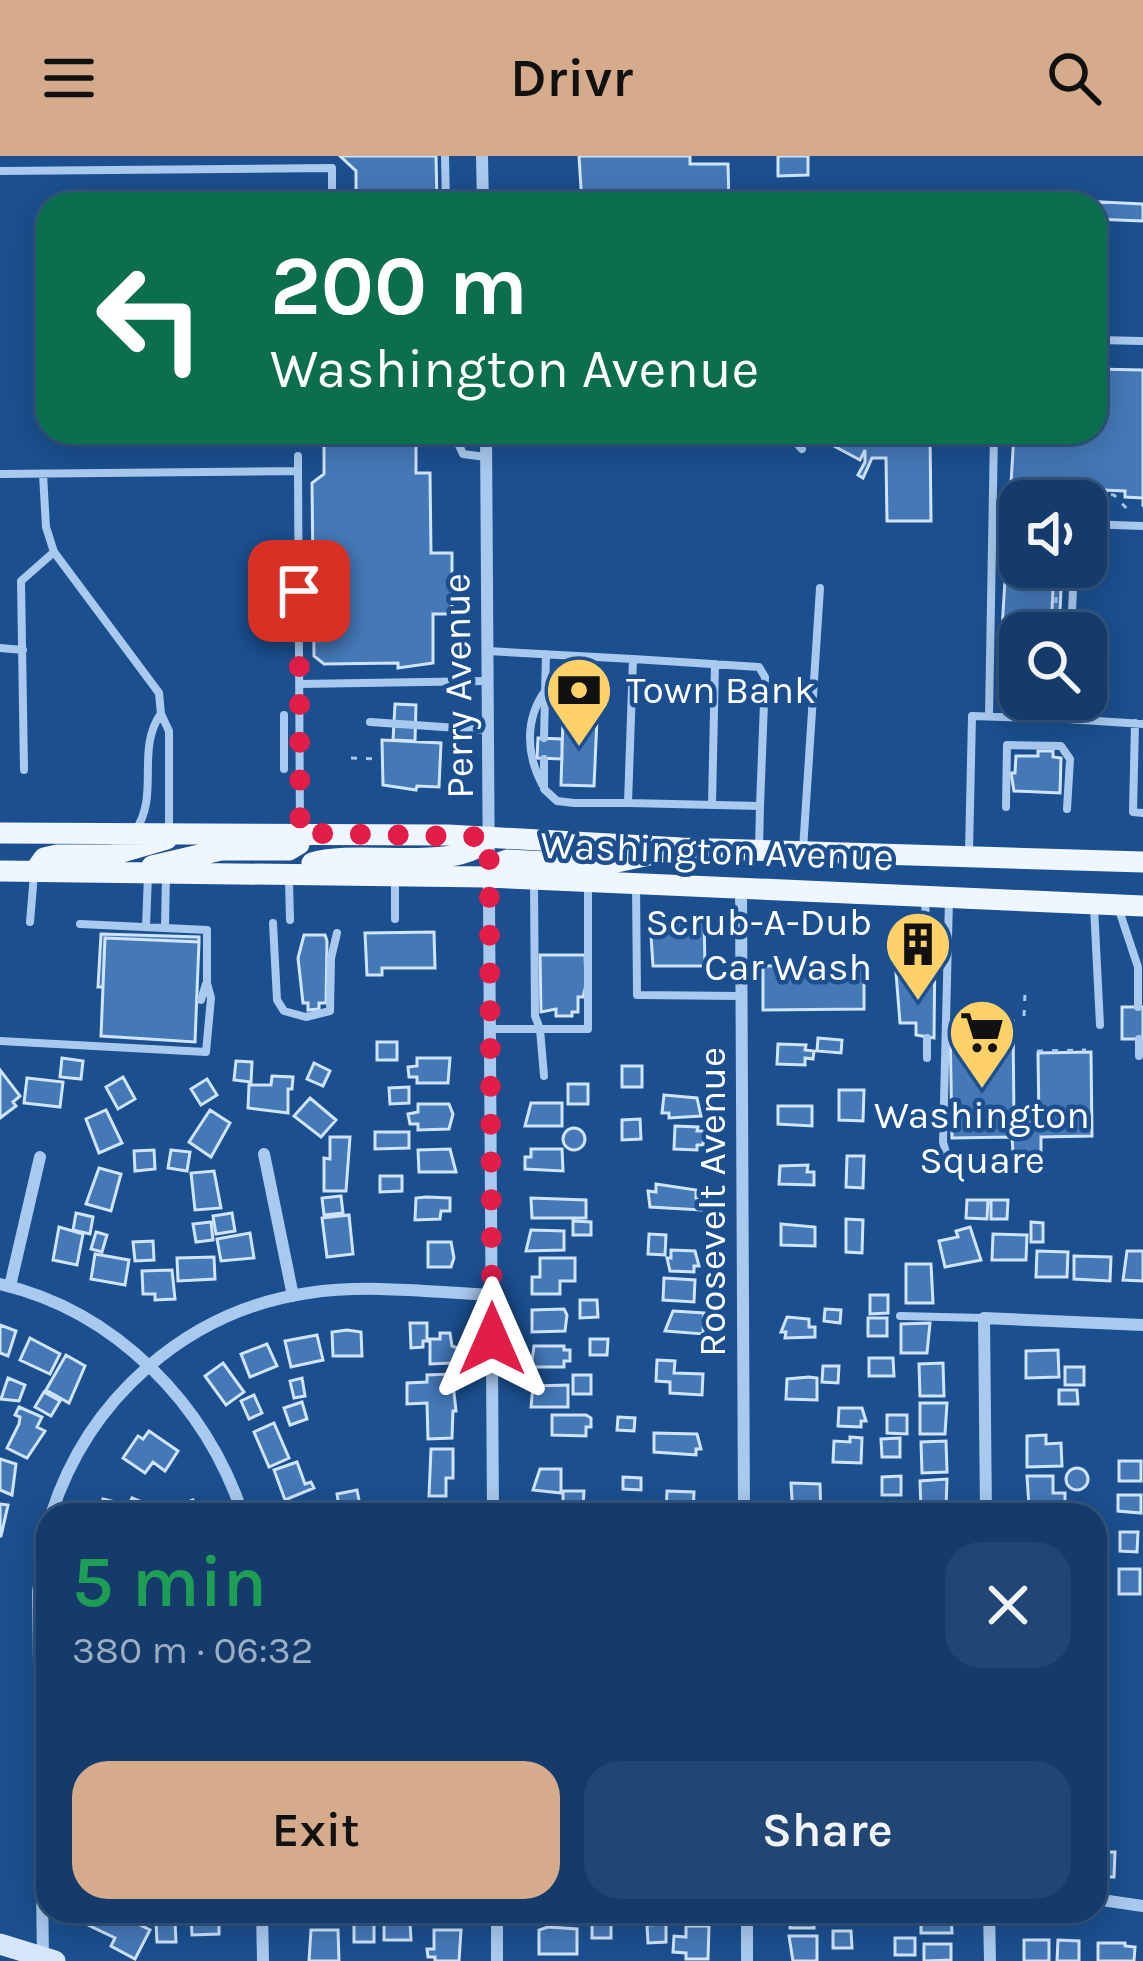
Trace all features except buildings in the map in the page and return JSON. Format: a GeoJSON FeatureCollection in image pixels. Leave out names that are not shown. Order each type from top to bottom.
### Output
{"type":"FeatureCollection","features":[{"type":"Feature","properties":{"kind":"main road","name":"Washington Avenue"},"geometry":{"type":"LineString","coordinates":[[0,833],[489,837],[682,848],[1143,862]]}},
{"type":"Feature","properties":{"kind":"main road"},"geometry":{"type":"LineString","coordinates":[[34,872],[44,858],[112,855],[177,833]]}},
{"type":"Feature","properties":{"kind":"main road"},"geometry":{"type":"LineString","coordinates":[[148,873],[221,850],[289,850],[299,844],[300,833]]}},
{"type":"Feature","properties":{"kind":"main road"},"geometry":{"type":"LineString","coordinates":[[289,872],[319,860],[347,857],[457,856],[482,848],[489,837]]}},
{"type":"Feature","properties":{"kind":"main road"},"geometry":{"type":"LineString","coordinates":[[488,876],[496,864],[507,860],[603,865],[682,848]]}},
{"type":"Feature","properties":{"kind":"main road","name":"Washington Avenue"},"geometry":{"type":"LineString","coordinates":[[0,872],[488,876],[1143,906]]}},
{"type":"Feature","properties":{"kind":"street"},"geometry":{"type":"LineString","coordinates":[[482,156],[483,192]]}},
{"type":"Feature","properties":{"kind":"street","name":"Perry Avenue"},"geometry":{"type":"LineString","coordinates":[[485,444],[494,1503]]}},
{"type":"Feature","properties":{"kind":"street","name":"Roosevelt Avenue"},"geometry":{"type":"LineString","coordinates":[[740,888],[744,1503]]}},
{"type":"Feature","properties":{"kind":"street"},"geometry":{"type":"LineString","coordinates":[[264,1154],[293,1296]]}},
{"type":"Feature","properties":{"kind":"street"},"geometry":{"type":"LineString","coordinates":[[40,1157],[5,1285],[82,1316],[149,1365],[210,1441],[238,1503]]}},
{"type":"Feature","properties":{"kind":"street"},"geometry":{"type":"LineString","coordinates":[[57,1503],[87,1436],[120,1393],[149,1365],[206,1326],[293,1296],[351,1290],[491,1295]]}},
{"type":"Feature","properties":{"kind":"street"},"geometry":{"type":"LineString","coordinates":[[986,1503],[984,1318],[1143,1325]]}},
{"type":"Feature","properties":{"kind":"street"},"geometry":{"type":"LineString","coordinates":[[1107,1901],[1143,1906]]}},
{"type":"Feature","properties":{"kind":"street"},"geometry":{"type":"LineString","coordinates":[[0,1944],[47,1959],[46,1923]]}},
{"type":"Feature","properties":{"kind":"street"},"geometry":{"type":"LineString","coordinates":[[262,1923],[262,1961]]}},
{"type":"Feature","properties":{"kind":"street"},"geometry":{"type":"LineString","coordinates":[[497,1923],[497,1961]]}},
{"type":"Feature","properties":{"kind":"street"},"geometry":{"type":"LineString","coordinates":[[747,1923],[747,1961]]}},
{"type":"Feature","properties":{"kind":"street"},"geometry":{"type":"LineString","coordinates":[[989,1923],[990,1961]]}},
{"type":"Feature","properties":{"kind":"lane"},"geometry":{"type":"LineString","coordinates":[[445,156],[446,192]]}},
{"type":"Feature","properties":{"kind":"lane"},"geometry":{"type":"LineString","coordinates":[[0,171],[332,168],[332,192]]}},
{"type":"Feature","properties":{"kind":"lane"},"geometry":{"type":"LineString","coordinates":[[1107,340],[1143,341]]}},
{"type":"Feature","properties":{"kind":"lane"},"geometry":{"type":"LineString","coordinates":[[458,444],[463,454],[486,457]]}},
{"type":"Feature","properties":{"kind":"lane"},"geometry":{"type":"LineString","coordinates":[[798,444],[802,448]]}},
{"type":"Feature","properties":{"kind":"lane"},"geometry":{"type":"LineString","coordinates":[[989,716],[994,444]]}},
{"type":"Feature","properties":{"kind":"lane"},"geometry":{"type":"LineString","coordinates":[[298,456],[300,833]]}},
{"type":"Feature","properties":{"kind":"lane"},"geometry":{"type":"LineString","coordinates":[[0,474],[298,471]]}},
{"type":"Feature","properties":{"kind":"lane"},"geometry":{"type":"LineString","coordinates":[[44,474],[46,527],[54,552],[159,693],[169,731],[177,833]]}},
{"type":"Feature","properties":{"kind":"lane"},"geometry":{"type":"LineString","coordinates":[[1107,525],[1143,526]]}},
{"type":"Feature","properties":{"kind":"lane"},"geometry":{"type":"LineString","coordinates":[[24,770],[21,580],[54,552]]}},
{"type":"Feature","properties":{"kind":"lane"},"geometry":{"type":"LineString","coordinates":[[802,852],[820,588]]}},
{"type":"Feature","properties":{"kind":"lane"},"geometry":{"type":"LineString","coordinates":[[0,648],[23,650]]}},
{"type":"Feature","properties":{"kind":"lane"},"geometry":{"type":"LineString","coordinates":[[487,651],[759,668],[765,676],[759,850]]}},
{"type":"Feature","properties":{"kind":"lane"},"geometry":{"type":"LineString","coordinates":[[544,738],[546,654]]}},
{"type":"Feature","properties":{"kind":"lane"},"geometry":{"type":"LineString","coordinates":[[628,803],[633,659]]}},
{"type":"Feature","properties":{"kind":"lane"},"geometry":{"type":"LineString","coordinates":[[712,805],[715,664]]}},
{"type":"Feature","properties":{"kind":"lane"},"geometry":{"type":"LineString","coordinates":[[300,684],[487,681]]}},
{"type":"Feature","properties":{"kind":"lane"},"geometry":{"type":"LineString","coordinates":[[545,691],[532,710],[530,762],[544,789],[557,801],[760,806]]}},
{"type":"Feature","properties":{"kind":"lane"},"geometry":{"type":"LineString","coordinates":[[134,832],[148,809],[150,730],[161,714]]}},
{"type":"Feature","properties":{"kind":"lane"},"geometry":{"type":"LineString","coordinates":[[968,855],[972,716],[999,716]]}},
{"type":"Feature","properties":{"kind":"lane"},"geometry":{"type":"LineString","coordinates":[[284,769],[284,719],[301,723]]}},
{"type":"Feature","properties":{"kind":"lane"},"geometry":{"type":"LineString","coordinates":[[1096,720],[1139,723],[1133,812],[1143,813]]}},
{"type":"Feature","properties":{"kind":"lane"},"geometry":{"type":"LineString","coordinates":[[370,722],[487,730]]}},
{"type":"Feature","properties":{"kind":"lane"},"geometry":{"type":"LineString","coordinates":[[1006,807],[1007,745],[1061,746],[1070,759],[1067,809]]}},
{"type":"Feature","properties":{"kind":"lane"},"geometry":{"type":"LineString","coordinates":[[544,759],[544,789]]}},
{"type":"Feature","properties":{"kind":"lane"},"geometry":{"type":"LineString","coordinates":[[30,922],[34,872]]}},
{"type":"Feature","properties":{"kind":"lane"},"geometry":{"type":"LineString","coordinates":[[289,872],[290,920]]}},
{"type":"Feature","properties":{"kind":"lane"},"geometry":{"type":"LineString","coordinates":[[146,927],[148,873]]}},
{"type":"Feature","properties":{"kind":"lane"},"geometry":{"type":"LineString","coordinates":[[148,873],[165,927]]}},
{"type":"Feature","properties":{"kind":"lane"},"geometry":{"type":"LineString","coordinates":[[395,874],[395,919]]}},
{"type":"Feature","properties":{"kind":"lane"},"geometry":{"type":"LineString","coordinates":[[534,880],[535,1016],[544,1076]]}},
{"type":"Feature","properties":{"kind":"lane"},"geometry":{"type":"LineString","coordinates":[[489,1028],[588,1029],[588,882]]}},
{"type":"Feature","properties":{"kind":"lane"},"geometry":{"type":"LineString","coordinates":[[636,885],[637,995],[740,997]]}},
{"type":"Feature","properties":{"kind":"lane"},"geometry":{"type":"LineString","coordinates":[[925,896],[927,941]]}},
{"type":"Feature","properties":{"kind":"lane"},"geometry":{"type":"LineString","coordinates":[[948,1160],[943,1142],[949,897]]}},
{"type":"Feature","properties":{"kind":"lane"},"geometry":{"type":"LineString","coordinates":[[1094,904],[1100,1025]]}},
{"type":"Feature","properties":{"kind":"lane"},"geometry":{"type":"LineString","coordinates":[[1118,905],[1138,967],[1138,1007]]}},
{"type":"Feature","properties":{"kind":"lane"},"geometry":{"type":"LineString","coordinates":[[273,923],[280,1007],[306,1017],[330,1011],[337,934]]}},
{"type":"Feature","properties":{"kind":"lane"},"geometry":{"type":"LineString","coordinates":[[0,1041],[206,1052],[211,998],[207,930],[80,924]]}},
{"type":"Feature","properties":{"kind":"lane"},"geometry":{"type":"LineString","coordinates":[[202,1000],[207,983]]}},
{"type":"Feature","properties":{"kind":"lane"},"geometry":{"type":"LineString","coordinates":[[201,1016],[206,1029]]}},
{"type":"Feature","properties":{"kind":"lane"},"geometry":{"type":"LineString","coordinates":[[927,1038],[927,1058]]}},
{"type":"Feature","properties":{"kind":"lane"},"geometry":{"type":"LineString","coordinates":[[1138,1039],[1139,1056]]}},
{"type":"Feature","properties":{"kind":"lane"},"geometry":{"type":"LineString","coordinates":[[900,1316],[984,1318]]}},
{"type":"Feature","properties":{"kind":"path"},"geometry":{"type":"LineString","coordinates":[[1107,495],[1114,495],[1132,514],[1143,514]]}},
{"type":"Feature","properties":{"kind":"path"},"geometry":{"type":"LineString","coordinates":[[351,758],[381,759]]}},
{"type":"Feature","properties":{"kind":"path"},"geometry":{"type":"LineString","coordinates":[[1024,994],[1024,1016]]}},
{"type":"Feature","properties":{"kind":"path"},"geometry":{"type":"LineString","coordinates":[[950,1019],[1013,1019]]}},
{"type":"Feature","properties":{"kind":"path"},"geometry":{"type":"LineString","coordinates":[[1037,1051],[1086,1050]]}},
{"type":"Feature","properties":{"kind":"place","name":"Town Bank"},"geometry":{"type":"Point","coordinates":[579,749]}},
{"type":"Feature","properties":{"kind":"place","name":"Scrub-A-Dub Car Wash"},"geometry":{"type":"Point","coordinates":[918,1003]}},
{"type":"Feature","properties":{"kind":"place","name":"Washington Square"},"geometry":{"type":"Point","coordinates":[982,1091]}},
{"type":"Feature","properties":{"kind":"route"},"geometry":{"type":"LineString","coordinates":[[299,591],[300,833],[489,837],[492,1339]]}}]}
